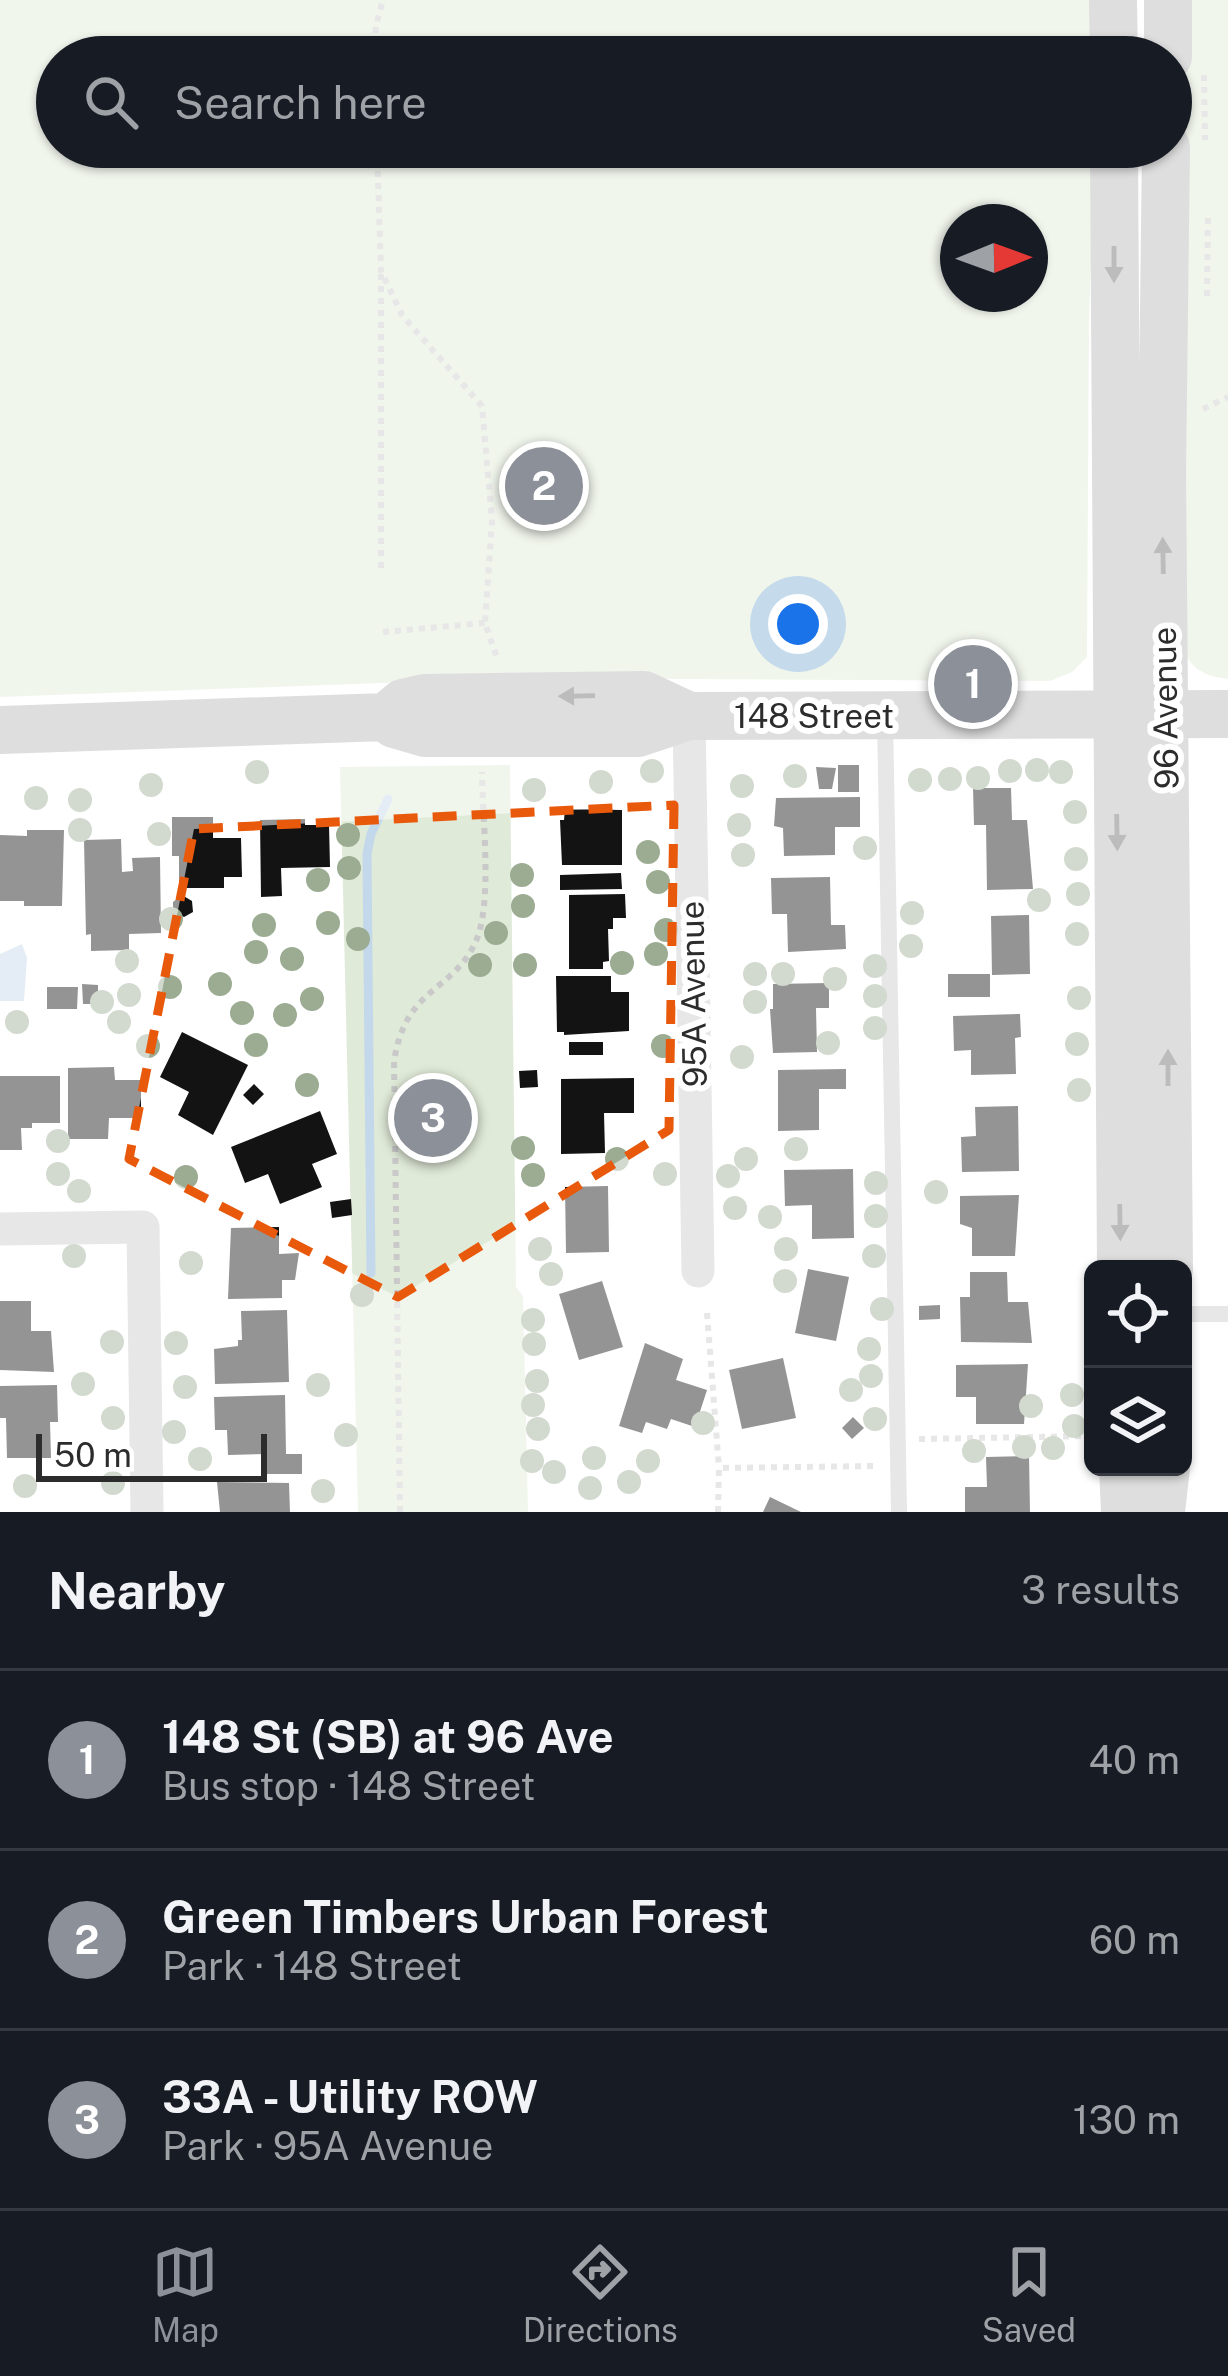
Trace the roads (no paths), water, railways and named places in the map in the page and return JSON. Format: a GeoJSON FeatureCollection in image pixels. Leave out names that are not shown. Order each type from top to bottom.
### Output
{"type":"FeatureCollection","features":[{"type":"Feature","properties":{"kind":"main road"},"geometry":{"type":"LineString","coordinates":[[1113,0],[1114,36]]}},
{"type":"Feature","properties":{"kind":"main road"},"geometry":{"type":"LineString","coordinates":[[1168,0],[1168,36]]}},
{"type":"Feature","properties":{"kind":"main road","name":"96 Avenue"},"geometry":{"type":"LineString","coordinates":[[1114,168],[1121,1260]]}},
{"type":"Feature","properties":{"kind":"main road","name":"96 Avenue"},"geometry":{"type":"LineString","coordinates":[[1166,168],[1162,472],[1169,1260]]}},
{"type":"Feature","properties":{"kind":"main road","name":"148 Street"},"geometry":{"type":"LineString","coordinates":[[0,730],[386,717],[403,703],[425,698],[644,695],[689,716],[1228,714]]}},
{"type":"Feature","properties":{"kind":"main road"},"geometry":{"type":"LineString","coordinates":[[1123,1476],[1125,1512]]}},
{"type":"Feature","properties":{"kind":"main road"},"geometry":{"type":"LineString","coordinates":[[1161,1512],[1165,1476]]}},
{"type":"Feature","properties":{"kind":"street","name":"95A Avenue"},"geometry":{"type":"LineString","coordinates":[[689,716],[698,1271]]}},
{"type":"Feature","properties":{"kind":"street"},"geometry":{"type":"LineString","coordinates":[[0,1228],[143,1227],[147,1512]]}},
{"type":"Feature","properties":{"kind":"lane"},"geometry":{"type":"LineString","coordinates":[[885,716],[899,1512]]}},
{"type":"Feature","properties":{"kind":"lane"},"geometry":{"type":"LineString","coordinates":[[1192,1314],[1228,1314]]}},
{"type":"Feature","properties":{"kind":"water"},"geometry":{"type":"Polygon","coordinates":[[[22,944],[27,958],[24,1001],[0,1001],[0,954],[22,944]]]}},
{"type":"Feature","properties":{"kind":"waterway"},"geometry":{"type":"LineString","coordinates":[[371,1273],[367,854],[388,799]]}},
{"type":"Feature","properties":{"kind":"place","name":"Green Timbers Urban Forest"},"geometry":{"type":"Point","coordinates":[544,486]}},
{"type":"Feature","properties":{"kind":"place","name":"148 St (SB) at 96 Ave"},"geometry":{"type":"Point","coordinates":[973,684]}},
{"type":"Feature","properties":{"kind":"place","name":"33A - Utility ROW"},"geometry":{"type":"Point","coordinates":[433,1118]}}]}
